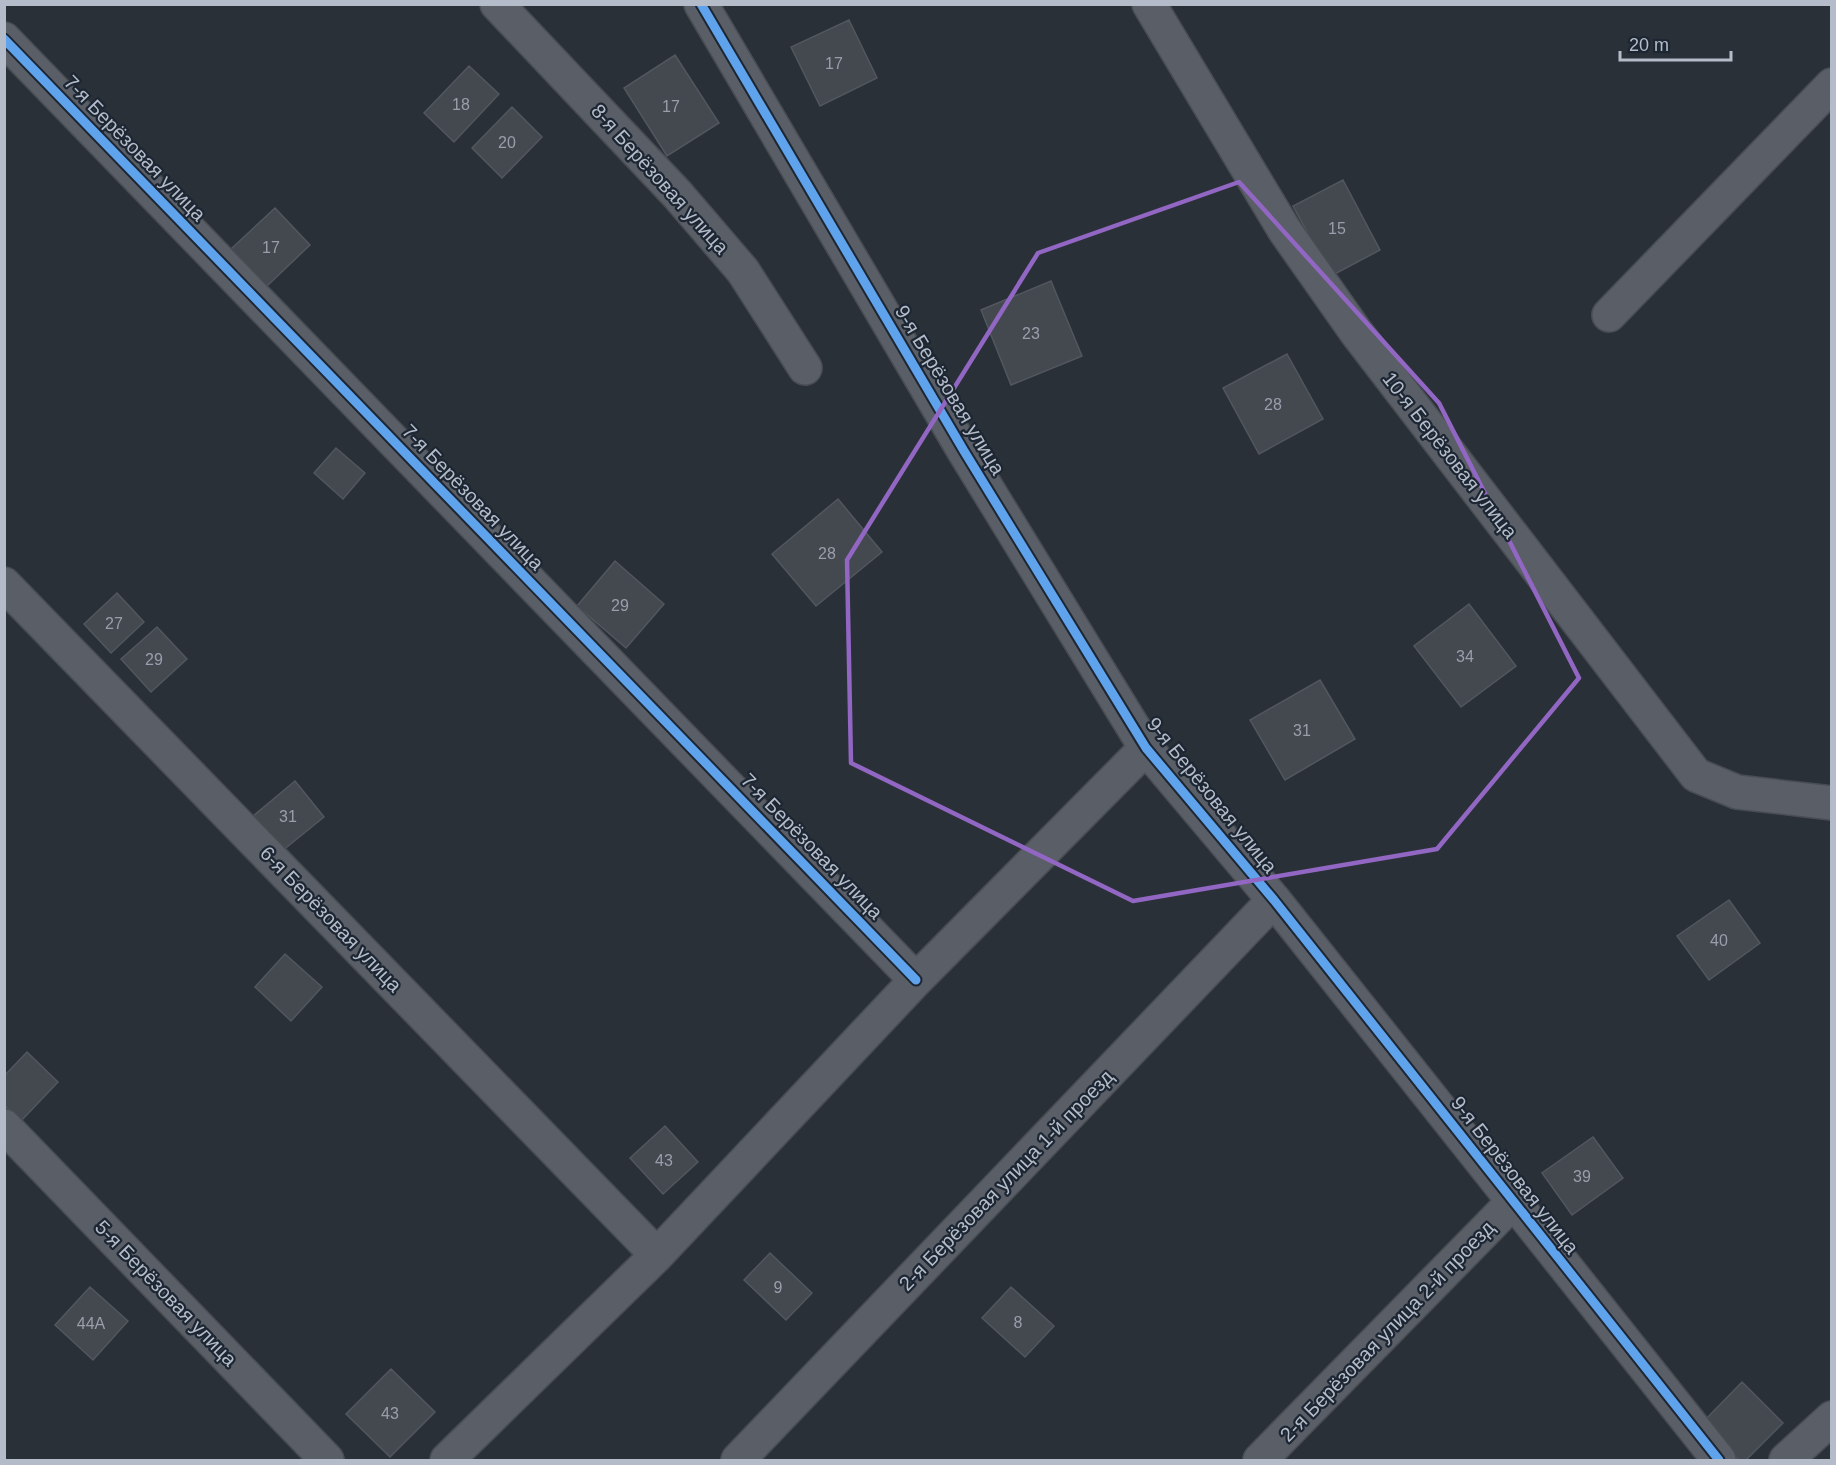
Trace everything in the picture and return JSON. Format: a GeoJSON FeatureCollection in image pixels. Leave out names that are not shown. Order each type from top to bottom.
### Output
{"type":"FeatureCollection","features":[{"type":"Feature","properties":{"kind":"street","name":"8-я Берёзовая улица"},"geometry":{"type":"LineString","coordinates":[[497,4],[677,194],[735,262],[805,368]]}},
{"type":"Feature","properties":{"kind":"street","name":"9-я Берёзовая улица"},"geometry":{"type":"LineString","coordinates":[[701,4],[964,451],[1146,748],[1274,900],[1719,1461]]}},
{"type":"Feature","properties":{"kind":"street","name":"10-я Берёзовая улица"},"geometry":{"type":"LineString","coordinates":[[1149,4],[1285,231],[1356,332],[1696,775],[1737,792],[1832,803]]}},
{"type":"Feature","properties":{"kind":"street","name":"7-я Берёзовая улица"},"geometry":{"type":"LineString","coordinates":[[4,39],[916,980]]}},
{"type":"Feature","properties":{"kind":"street"},"geometry":{"type":"LineString","coordinates":[[1609,315],[1832,85]]}},
{"type":"Feature","properties":{"kind":"street","name":"6-я Берёзовая улица"},"geometry":{"type":"LineString","coordinates":[[4,584],[657,1255]]}},
{"type":"Feature","properties":{"kind":"street"},"geometry":{"type":"LineString","coordinates":[[447,1461],[657,1255],[916,980],[1146,748]]}},
{"type":"Feature","properties":{"kind":"street","name":"2-я Берёзовая улица 1-й проезд"},"geometry":{"type":"LineString","coordinates":[[738,1461],[1274,900]]}},
{"type":"Feature","properties":{"kind":"street","name":"5-я Берёзовая улица"},"geometry":{"type":"LineString","coordinates":[[4,1126],[327,1461]]}},
{"type":"Feature","properties":{"kind":"street","name":"2-я Берёзовая улица 2-й проезд"},"geometry":{"type":"LineString","coordinates":[[1260,1461],[1513,1202]]}},
{"type":"Feature","properties":{"kind":"street"},"geometry":{"type":"LineString","coordinates":[[1786,1461],[1832,1418]]}},
{"type":"Feature","properties":{"kind":"highlighted area"},"geometry":{"type":"Polygon","coordinates":[[[1239,182],[1439,403],[1579,678],[1437,849],[1133,901],[851,763],[847,560],[1038,253],[1239,182]]]}},
{"type":"Feature","properties":{"kind":"building"},"geometry":{"type":"Polygon","coordinates":[[[849,20],[877,78],[820,106],[791,47],[849,20]]]}},
{"type":"Feature","properties":{"kind":"building"},"geometry":{"type":"Polygon","coordinates":[[[675,55],[719,123],[667,156],[624,88],[675,55]]]}},
{"type":"Feature","properties":{"kind":"building"},"geometry":{"type":"Polygon","coordinates":[[[469,66],[499,94],[454,142],[424,113],[469,66]]]}},
{"type":"Feature","properties":{"kind":"building"},"geometry":{"type":"Polygon","coordinates":[[[512,107],[542,137],[502,178],[472,148],[512,107]]]}},
{"type":"Feature","properties":{"kind":"building"},"geometry":{"type":"Polygon","coordinates":[[[1343,180],[1380,250],[1331,276],[1293,206],[1343,180]]]}},
{"type":"Feature","properties":{"kind":"building"},"geometry":{"type":"Polygon","coordinates":[[[275,208],[310,245],[267,286],[231,249],[275,208]]]}},
{"type":"Feature","properties":{"kind":"building"},"geometry":{"type":"Polygon","coordinates":[[[1051,281],[1082,356],[1011,385],[981,310],[1051,281]]]}},
{"type":"Feature","properties":{"kind":"building"},"geometry":{"type":"Polygon","coordinates":[[[1287,354],[1323,419],[1259,454],[1223,388],[1287,354]]]}},
{"type":"Feature","properties":{"kind":"building"},"geometry":{"type":"Polygon","coordinates":[[[336,448],[365,473],[343,499],[314,473],[336,448]]]}},
{"type":"Feature","properties":{"kind":"building"},"geometry":{"type":"Polygon","coordinates":[[[838,499],[882,552],[816,606],[772,554],[838,499]]]}},
{"type":"Feature","properties":{"kind":"building"},"geometry":{"type":"Polygon","coordinates":[[[615,561],[664,604],[626,648],[577,606],[615,561]]]}},
{"type":"Feature","properties":{"kind":"building"},"geometry":{"type":"Polygon","coordinates":[[[117,593],[144,622],[111,653],[84,624],[117,593]]]}},
{"type":"Feature","properties":{"kind":"building"},"geometry":{"type":"Polygon","coordinates":[[[1469,604],[1516,666],[1461,707],[1414,646],[1469,604]]]}},
{"type":"Feature","properties":{"kind":"building"},"geometry":{"type":"Polygon","coordinates":[[[157,627],[187,659],[151,692],[121,659],[157,627]]]}},
{"type":"Feature","properties":{"kind":"building"},"geometry":{"type":"Polygon","coordinates":[[[1320,680],[1355,739],[1285,780],[1250,720],[1320,680]]]}},
{"type":"Feature","properties":{"kind":"building"},"geometry":{"type":"Polygon","coordinates":[[[295,781],[324,817],[282,851],[253,816],[295,781]]]}},
{"type":"Feature","properties":{"kind":"building"},"geometry":{"type":"Polygon","coordinates":[[[1729,900],[1760,943],[1709,980],[1677,936],[1729,900]]]}},
{"type":"Feature","properties":{"kind":"building"},"geometry":{"type":"Polygon","coordinates":[[[285,954],[322,987],[291,1021],[255,987],[285,954]]]}},
{"type":"Feature","properties":{"kind":"building"},"geometry":{"type":"Polygon","coordinates":[[[27,1052],[58,1082],[21,1121],[4,1105],[4,1076],[27,1052]]]}},
{"type":"Feature","properties":{"kind":"building"},"geometry":{"type":"Polygon","coordinates":[[[665,1126],[698,1162],[663,1194],[630,1158],[665,1126]]]}},
{"type":"Feature","properties":{"kind":"building"},"geometry":{"type":"Polygon","coordinates":[[[1593,1137],[1623,1178],[1572,1215],[1542,1173],[1593,1137]]]}},
{"type":"Feature","properties":{"kind":"building"},"geometry":{"type":"Polygon","coordinates":[[[770,1253],[812,1293],[786,1320],[744,1280],[770,1253]]]}},
{"type":"Feature","properties":{"kind":"building"},"geometry":{"type":"Polygon","coordinates":[[[90,1287],[128,1321],[93,1360],[55,1325],[90,1287]]]}},
{"type":"Feature","properties":{"kind":"building"},"geometry":{"type":"Polygon","coordinates":[[[1011,1287],[1054,1326],[1025,1357],[982,1318],[1011,1287]]]}},
{"type":"Feature","properties":{"kind":"building"},"geometry":{"type":"Polygon","coordinates":[[[391,1369],[435,1412],[390,1457],[346,1414],[391,1369]]]}},
{"type":"Feature","properties":{"kind":"building"},"geometry":{"type":"Polygon","coordinates":[[[1742,1382],[1783,1423],[1746,1460],[1739,1460],[1702,1423],[1742,1382]]]}},
{"type":"Feature","properties":{"kind":"cycle path"},"geometry":{"type":"LineString","coordinates":[[701,4],[964,451],[1146,748],[1274,900],[1719,1460]]}},
{"type":"Feature","properties":{"kind":"cycle path"},"geometry":{"type":"LineString","coordinates":[[4,39],[916,980]]}}]}
